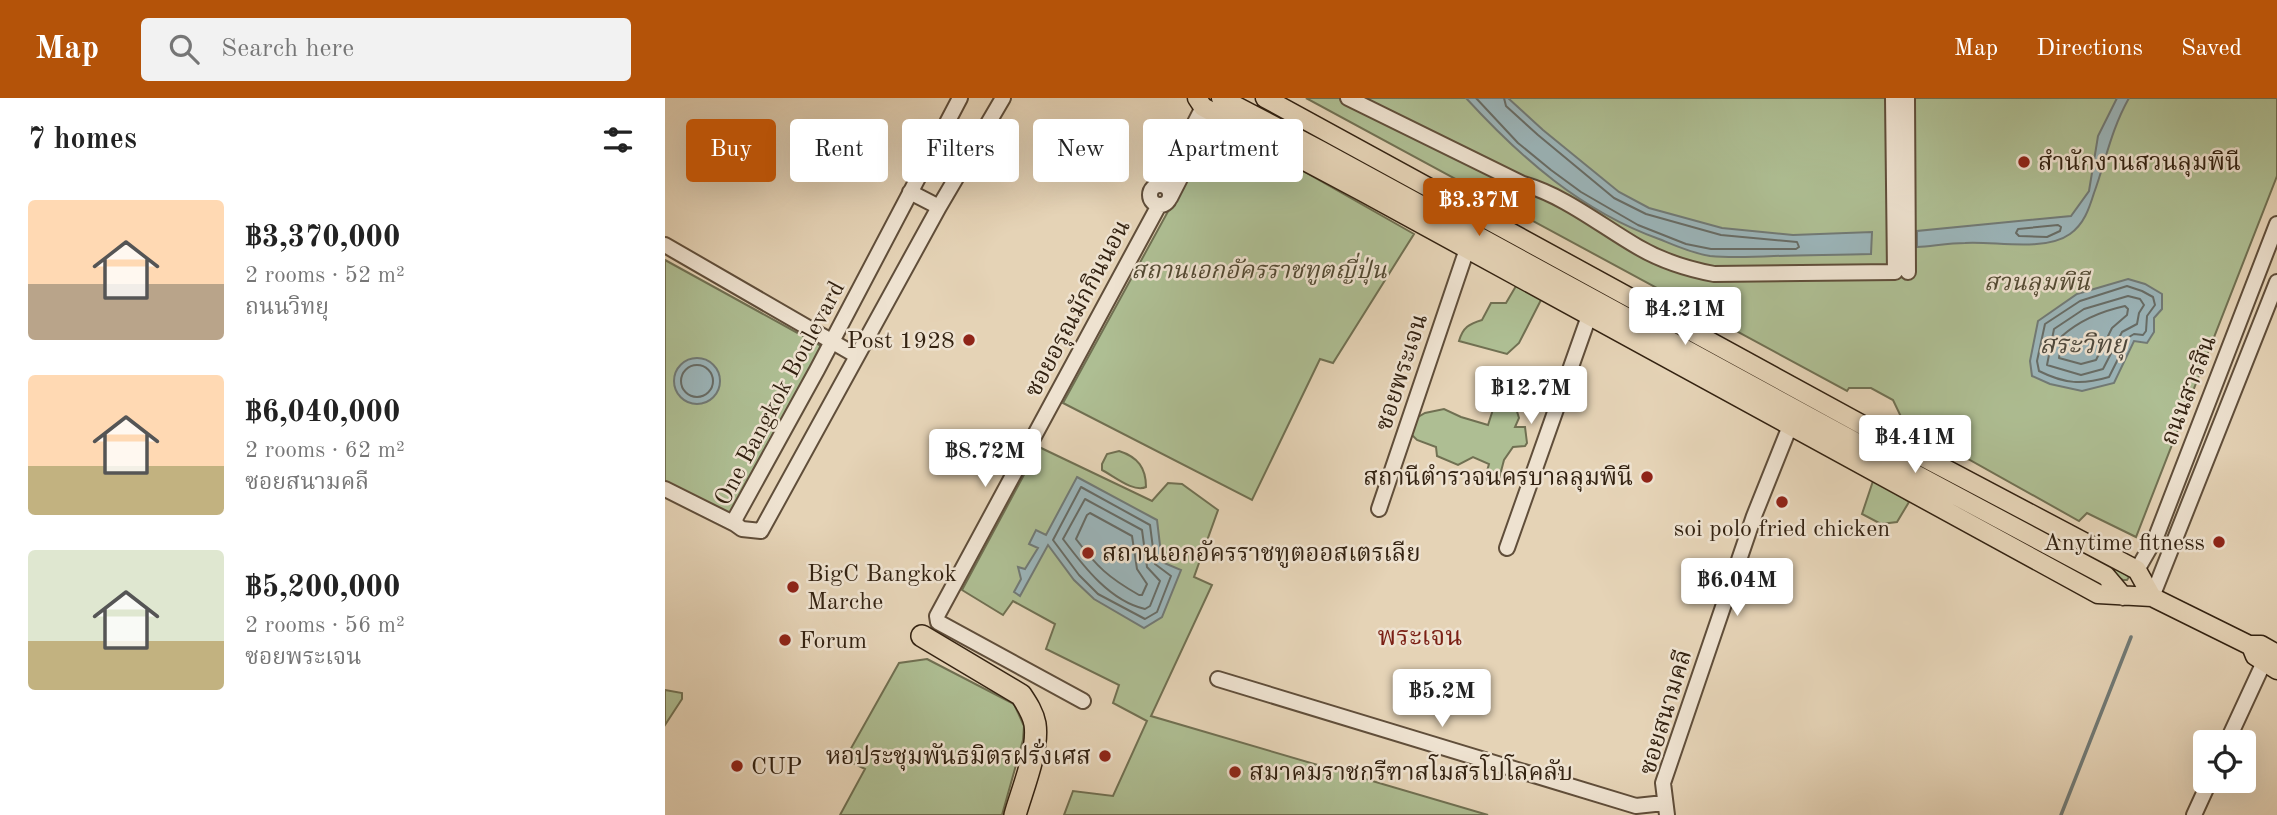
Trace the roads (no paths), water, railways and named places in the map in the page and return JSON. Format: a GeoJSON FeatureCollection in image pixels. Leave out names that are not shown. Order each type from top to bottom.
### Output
{"type":"FeatureCollection","features":[{"type":"Feature","properties":{"kind":"highway"},"geometry":{"type":"LineString","coordinates":[[922,636],[1021,695],[1031,710],[1035,726],[1033,749],[1015,815]]}},
{"type":"Feature","properties":{"kind":"main road"},"geometry":{"type":"LineString","coordinates":[[1265,98],[1870,429],[2137,570],[2152,597]]}},
{"type":"Feature","properties":{"kind":"main road"},"geometry":{"type":"LineString","coordinates":[[1213,102],[1857,453],[2106,576],[2123,596],[2152,597],[2251,646],[2255,656],[2273,662]]}},
{"type":"Feature","properties":{"kind":"main road"},"geometry":{"type":"LineString","coordinates":[[1342,171],[1355,148]]}},
{"type":"Feature","properties":{"kind":"main road"},"geometry":{"type":"LineString","coordinates":[[1342,171],[1467,248],[1589,316],[1699,367],[1790,426],[1857,453]]}},
{"type":"Feature","properties":{"kind":"main road"},"geometry":{"type":"LineString","coordinates":[[1699,367],[1713,343]]}},
{"type":"Feature","properties":{"kind":"street","name":"One Bangkok Boulevard"},"geometry":{"type":"LineString","coordinates":[[960,98],[736,517],[735,524],[742,529],[761,531],[939,207],[1003,98]]}},
{"type":"Feature","properties":{"kind":"street"},"geometry":{"type":"LineString","coordinates":[[1349,98],[1523,184],[1543,190],[1639,247],[1685,268],[1714,274],[1902,272],[1900,122],[1907,98]]}},
{"type":"Feature","properties":{"kind":"street"},"geometry":{"type":"LineString","coordinates":[[1892,98],[1900,122]]}},
{"type":"Feature","properties":{"kind":"street","name":"ซอยอรุณมักกินนอน"},"geometry":{"type":"LineString","coordinates":[[1083,701],[938,622],[937,616],[1213,102]]}},
{"type":"Feature","properties":{"kind":"street"},"geometry":{"type":"LineString","coordinates":[[910,192],[939,207]]}},
{"type":"Feature","properties":{"kind":"street","name":"ถนนสารสิน"},"geometry":{"type":"LineString","coordinates":[[2137,570],[2155,537],[2277,224]]}},
{"type":"Feature","properties":{"kind":"street"},"geometry":{"type":"LineString","coordinates":[[665,246],[857,356]]}},
{"type":"Feature","properties":{"kind":"street","name":"ซอยพระเจน"},"geometry":{"type":"LineString","coordinates":[[1379,509],[1467,248]]}},
{"type":"Feature","properties":{"kind":"street","name":"ถนนสารสิน"},"geometry":{"type":"LineString","coordinates":[[2152,597],[2277,282]]}},
{"type":"Feature","properties":{"kind":"street"},"geometry":{"type":"LineString","coordinates":[[1507,548],[1589,316]]}},
{"type":"Feature","properties":{"kind":"street","name":"ซอยสนามคลี"},"geometry":{"type":"LineString","coordinates":[[1665,809],[1663,783],[1754,516],[1790,426]]}},
{"type":"Feature","properties":{"kind":"street"},"geometry":{"type":"LineString","coordinates":[[665,489],[735,524]]}},
{"type":"Feature","properties":{"kind":"street"},"geometry":{"type":"LineString","coordinates":[[2234,730],[2273,662]]}},
{"type":"Feature","properties":{"kind":"street"},"geometry":{"type":"LineString","coordinates":[[1218,679],[1636,806],[1665,809]]}},
{"type":"Feature","properties":{"kind":"street"},"geometry":{"type":"LineString","coordinates":[[2194,815],[2204,793]]}},
{"type":"Feature","properties":{"kind":"water"},"geometry":{"type":"Polygon","coordinates":[[[1466,98],[1508,98],[1619,192],[1649,208],[1722,228],[1793,235],[1872,232],[1871,254],[1726,257],[1703,255],[1678,247],[1604,214],[1578,198],[1531,162],[1466,98]]]}},
{"type":"Feature","properties":{"kind":"water"},"geometry":{"type":"Polygon","coordinates":[[[2117,98],[2129,98],[2113,133],[2088,210],[2079,226],[2070,234],[2047,243],[1959,243],[1917,247],[1917,231],[2071,216],[2089,191],[2098,136],[2117,98]]]}},
{"type":"Feature","properties":{"kind":"water","name":"สระวิทยุ"},"geometry":{"type":"Polygon","coordinates":[[[2128,279],[2145,284],[2162,294],[2162,309],[2154,318],[2154,332],[2147,343],[2134,341],[2114,383],[2082,391],[2050,384],[2032,376],[2030,361],[2038,321],[2077,294],[2128,279]]]}},
{"type":"Feature","properties":{"kind":"water"},"geometry":{"type":"Polygon","coordinates":[[[697,358],[713,365],[720,381],[713,397],[697,404],[681,397],[674,381],[681,365],[697,358]]]}},
{"type":"Feature","properties":{"kind":"water"},"geometry":{"type":"Polygon","coordinates":[[[1077,477],[1157,520],[1162,562],[1181,570],[1162,617],[1144,628],[1094,599],[1074,580],[1048,545],[1020,596],[1014,592],[1021,579],[1018,567],[1025,569],[1038,548],[1029,544],[1036,530],[1046,535],[1077,477]]]}},
{"type":"Feature","properties":{"kind":"waterway"},"geometry":{"type":"LineString","coordinates":[[2061,815],[2131,637]]}},
{"type":"Feature","properties":{"kind":"place","name":"สำนักงานสวนลุมพินี"},"geometry":{"type":"Point","coordinates":[2024,162]}},
{"type":"Feature","properties":{"kind":"place","name":"Post 1928"},"geometry":{"type":"Point","coordinates":[969,340]}},
{"type":"Feature","properties":{"kind":"place","name":"สถานีตำรวจนครบาลลุมพินี"},"geometry":{"type":"Point","coordinates":[1647,477]}},
{"type":"Feature","properties":{"kind":"place","name":"soi polo fried chicken"},"geometry":{"type":"Point","coordinates":[1782,502]}},
{"type":"Feature","properties":{"kind":"place","name":"Anytime fitness"},"geometry":{"type":"Point","coordinates":[2219,542]}},
{"type":"Feature","properties":{"kind":"place","name":"สถานเอกอัครราชทูตออสเตรเลีย"},"geometry":{"type":"Point","coordinates":[1088,553]}},
{"type":"Feature","properties":{"kind":"place","name":"BigC Bangkok Marche"},"geometry":{"type":"Point","coordinates":[793,587]}},
{"type":"Feature","properties":{"kind":"place","name":"Forum"},"geometry":{"type":"Point","coordinates":[785,640]}},
{"type":"Feature","properties":{"kind":"place","name":"หอประชุมพันธมิตรฝรั่งเศส"},"geometry":{"type":"Point","coordinates":[1105,756]}},
{"type":"Feature","properties":{"kind":"place","name":"CUP"},"geometry":{"type":"Point","coordinates":[737,766]}},
{"type":"Feature","properties":{"kind":"place","name":"สมาคมราชกรีฑาสโมสรโปโลคลับ"},"geometry":{"type":"Point","coordinates":[1235,772]}},
{"type":"Feature","properties":{"kind":"district","name":"พระเจน"},"geometry":{"type":"Point","coordinates":[1420,636]}},
{"type":"Feature","properties":{"kind":"park label","name":"สถานเอกอัครราชทูตญี่ปุ่น"},"geometry":{"type":"Point","coordinates":[1259,270]}},
{"type":"Feature","properties":{"kind":"park label","name":"สวนลุมพินี"},"geometry":{"type":"Point","coordinates":[2037,282]}}]}
